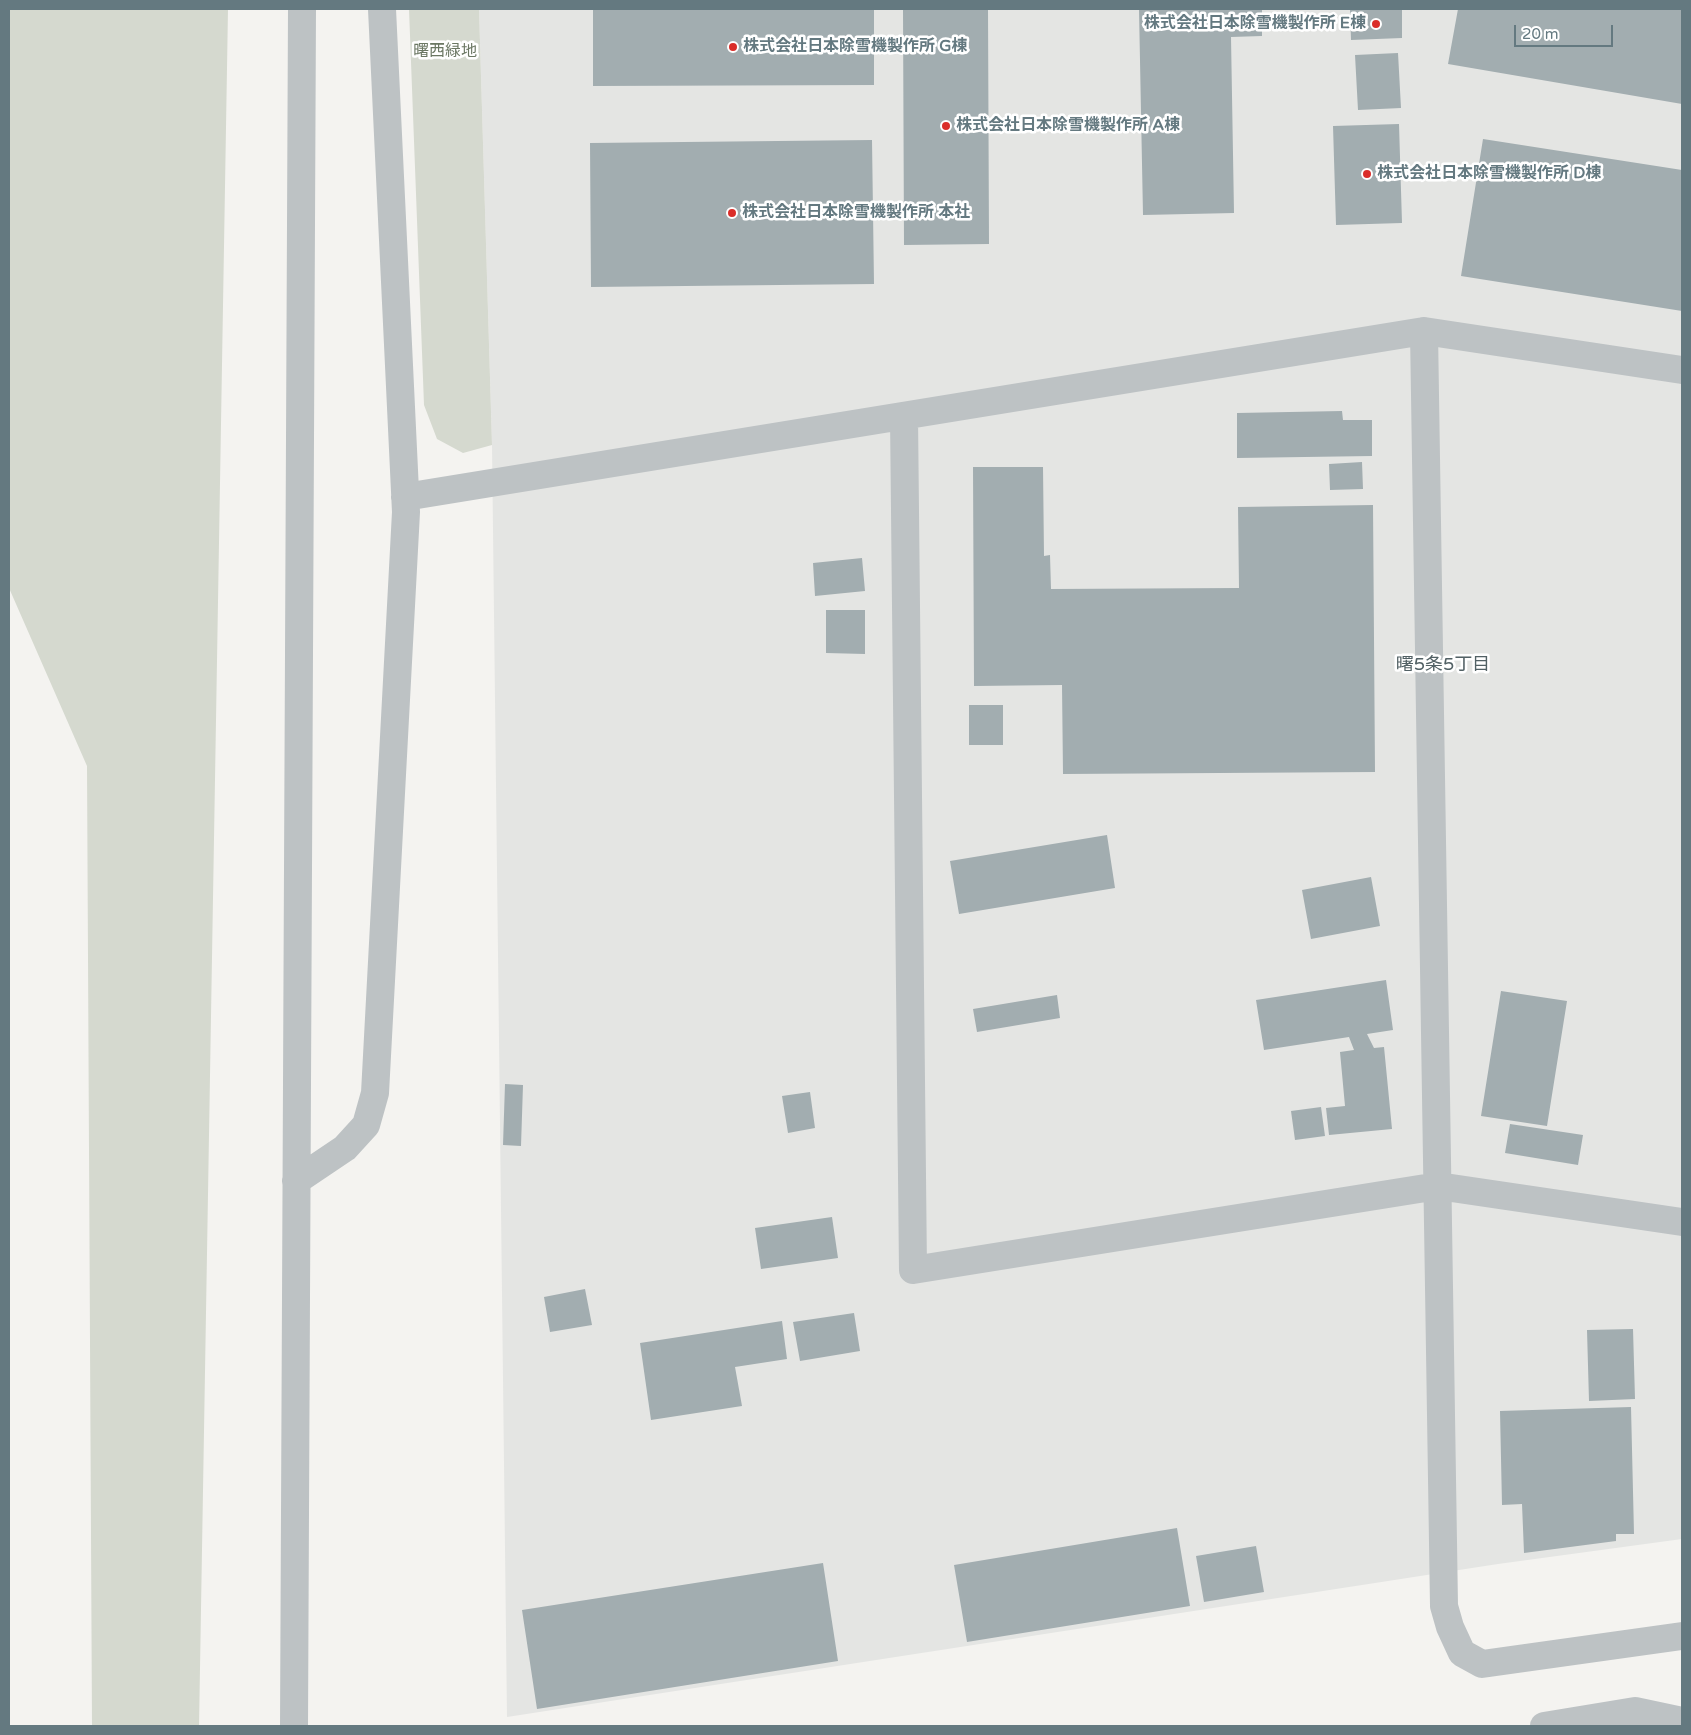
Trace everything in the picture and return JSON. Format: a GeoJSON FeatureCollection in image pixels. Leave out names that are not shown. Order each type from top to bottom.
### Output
{"type":"FeatureCollection","features":[{"type":"Feature","properties":{"kind":"street"},"geometry":{"type":"LineString","coordinates":[[294,1726],[302,9]]}},
{"type":"Feature","properties":{"kind":"street"},"geometry":{"type":"LineString","coordinates":[[296,1181],[345,1148],[366,1125],[376,1093],[405,497],[382,9]]}},
{"type":"Feature","properties":{"kind":"street"},"geometry":{"type":"LineString","coordinates":[[405,497],[1424,331],[1682,370]]}},
{"type":"Feature","properties":{"kind":"street"},"geometry":{"type":"LineString","coordinates":[[1424,331],[1444,1606],[1462,1653],[1482,1664],[1682,1636]]}},
{"type":"Feature","properties":{"kind":"street"},"geometry":{"type":"LineString","coordinates":[[904,416],[913,1270],[1438,1186],[1682,1222]]}},
{"type":"Feature","properties":{"kind":"street"},"geometry":{"type":"LineString","coordinates":[[1544,1726],[1635,1711],[1682,1721]]}},
{"type":"Feature","properties":{"kind":"shaded area"},"geometry":{"type":"Polygon","coordinates":[[[479,9],[1682,9],[1682,1539],[1498,1564],[507,1717],[492,445],[479,9]]]}},
{"type":"Feature","properties":{"kind":"green space"},"geometry":{"type":"Polygon","coordinates":[[[9,9],[228,9],[199,1726],[92,1726],[87,766],[9,588],[9,9]]]}},
{"type":"Feature","properties":{"kind":"green space","name":"曙西緑地"},"geometry":{"type":"Polygon","coordinates":[[[409,9],[479,9],[492,445],[463,453],[437,439],[424,405],[409,9]]]}},
{"type":"Feature","properties":{"kind":"building","name":"株式会社日本除雪機製作所 G棟"},"geometry":{"type":"Polygon","coordinates":[[[593,9],[874,9],[874,85],[593,86],[593,9]]]}},
{"type":"Feature","properties":{"kind":"building","name":"株式会社日本除雪機製作所 A棟"},"geometry":{"type":"Polygon","coordinates":[[[903,9],[988,9],[989,244],[904,245],[903,9]]]}},
{"type":"Feature","properties":{"kind":"building"},"geometry":{"type":"Polygon","coordinates":[[[1139,9],[1262,9],[1262,36],[1231,37],[1234,213],[1143,215],[1139,9]]]}},
{"type":"Feature","properties":{"kind":"building","name":"株式会社日本除雪機製作所 E棟"},"geometry":{"type":"Polygon","coordinates":[[[1350,9],[1402,9],[1402,38],[1351,40],[1350,9]]]}},
{"type":"Feature","properties":{"kind":"building"},"geometry":{"type":"Polygon","coordinates":[[[1458,9],[1682,9],[1682,104],[1448,64],[1458,9]]]}},
{"type":"Feature","properties":{"kind":"building"},"geometry":{"type":"Polygon","coordinates":[[[1398,53],[1401,108],[1358,110],[1355,55],[1398,53]]]}},
{"type":"Feature","properties":{"kind":"building","name":"株式会社日本除雪機製作所 D棟"},"geometry":{"type":"Polygon","coordinates":[[[1399,124],[1402,223],[1336,225],[1333,126],[1399,124]]]}},
{"type":"Feature","properties":{"kind":"building"},"geometry":{"type":"Polygon","coordinates":[[[1483,139],[1682,170],[1682,311],[1461,276],[1483,139]]]}},
{"type":"Feature","properties":{"kind":"building","name":"株式会社日本除雪機製作所 本社"},"geometry":{"type":"Polygon","coordinates":[[[872,140],[874,284],[591,287],[590,143],[872,140]]]}},
{"type":"Feature","properties":{"kind":"building"},"geometry":{"type":"Polygon","coordinates":[[[1342,411],[1343,420],[1372,420],[1372,456],[1237,458],[1237,413],[1342,411]]]}},
{"type":"Feature","properties":{"kind":"building"},"geometry":{"type":"Polygon","coordinates":[[[1362,462],[1363,489],[1330,490],[1329,464],[1362,462]]]}},
{"type":"Feature","properties":{"kind":"building"},"geometry":{"type":"Polygon","coordinates":[[[973,467],[1043,467],[1044,556],[1050,555],[1051,589],[1239,588],[1238,507],[1373,505],[1375,772],[1063,774],[1062,685],[974,686],[973,467]]]}},
{"type":"Feature","properties":{"kind":"building"},"geometry":{"type":"Polygon","coordinates":[[[862,558],[865,591],[815,596],[813,563],[862,558]]]}},
{"type":"Feature","properties":{"kind":"building"},"geometry":{"type":"Polygon","coordinates":[[[826,610],[865,610],[865,654],[826,653],[826,610]]]}},
{"type":"Feature","properties":{"kind":"building"},"geometry":{"type":"Polygon","coordinates":[[[969,705],[1003,705],[1003,745],[969,745],[969,705]]]}},
{"type":"Feature","properties":{"kind":"building"},"geometry":{"type":"Polygon","coordinates":[[[1107,835],[1115,888],[959,914],[950,861],[1107,835]]]}},
{"type":"Feature","properties":{"kind":"building"},"geometry":{"type":"Polygon","coordinates":[[[1371,877],[1380,926],[1311,939],[1302,890],[1371,877]]]}},
{"type":"Feature","properties":{"kind":"building"},"geometry":{"type":"Polygon","coordinates":[[[1386,980],[1393,1030],[1367,1034],[1374,1048],[1384,1047],[1392,1129],[1329,1135],[1326,1108],[1345,1106],[1340,1052],[1354,1050],[1349,1037],[1264,1050],[1256,1000],[1386,980]]]}},
{"type":"Feature","properties":{"kind":"building"},"geometry":{"type":"Polygon","coordinates":[[[1501,991],[1567,1001],[1547,1126],[1481,1116],[1501,991]]]}},
{"type":"Feature","properties":{"kind":"building"},"geometry":{"type":"Polygon","coordinates":[[[1057,995],[1060,1018],[977,1032],[973,1009],[1057,995]]]}},
{"type":"Feature","properties":{"kind":"building"},"geometry":{"type":"Polygon","coordinates":[[[505,1084],[523,1085],[521,1146],[503,1145],[505,1084]]]}},
{"type":"Feature","properties":{"kind":"building"},"geometry":{"type":"Polygon","coordinates":[[[810,1092],[815,1128],[788,1133],[782,1096],[810,1092]]]}},
{"type":"Feature","properties":{"kind":"building"},"geometry":{"type":"Polygon","coordinates":[[[1321,1107],[1325,1136],[1295,1140],[1291,1111],[1321,1107]]]}},
{"type":"Feature","properties":{"kind":"building"},"geometry":{"type":"Polygon","coordinates":[[[1510,1124],[1583,1135],[1578,1165],[1505,1153],[1510,1124]]]}},
{"type":"Feature","properties":{"kind":"building"},"geometry":{"type":"Polygon","coordinates":[[[832,1217],[838,1258],[761,1269],[755,1228],[832,1217]]]}},
{"type":"Feature","properties":{"kind":"building"},"geometry":{"type":"Polygon","coordinates":[[[585,1289],[592,1325],[550,1332],[544,1297],[585,1289]]]}},
{"type":"Feature","properties":{"kind":"building"},"geometry":{"type":"Polygon","coordinates":[[[854,1313],[860,1351],[800,1361],[793,1322],[854,1313]]]}},
{"type":"Feature","properties":{"kind":"building"},"geometry":{"type":"Polygon","coordinates":[[[782,1321],[787,1359],[735,1367],[742,1406],[651,1420],[640,1343],[782,1321]]]}},
{"type":"Feature","properties":{"kind":"building"},"geometry":{"type":"Polygon","coordinates":[[[1633,1329],[1635,1399],[1589,1401],[1587,1330],[1633,1329]]]}},
{"type":"Feature","properties":{"kind":"building"},"geometry":{"type":"Polygon","coordinates":[[[1631,1407],[1634,1534],[1616,1534],[1616,1541],[1524,1553],[1522,1504],[1502,1505],[1500,1411],[1631,1407]]]}},
{"type":"Feature","properties":{"kind":"building"},"geometry":{"type":"Polygon","coordinates":[[[1177,1528],[1190,1606],[967,1642],[954,1565],[1177,1528]]]}},
{"type":"Feature","properties":{"kind":"building"},"geometry":{"type":"Polygon","coordinates":[[[1256,1546],[1264,1592],[1204,1602],[1196,1556],[1256,1546]]]}},
{"type":"Feature","properties":{"kind":"building"},"geometry":{"type":"Polygon","coordinates":[[[823,1563],[838,1661],[537,1709],[522,1610],[823,1563]]]}},
{"type":"Feature","properties":{"kind":"place","name":"株式会社日本除雪機製作所 E棟"},"geometry":{"type":"Point","coordinates":[1376,24]}},
{"type":"Feature","properties":{"kind":"place","name":"株式会社日本除雪機製作所 G棟"},"geometry":{"type":"Point","coordinates":[733,47]}},
{"type":"Feature","properties":{"kind":"place","name":"株式会社日本除雪機製作所 A棟"},"geometry":{"type":"Point","coordinates":[946,126]}},
{"type":"Feature","properties":{"kind":"place","name":"株式会社日本除雪機製作所 D棟"},"geometry":{"type":"Point","coordinates":[1367,174]}},
{"type":"Feature","properties":{"kind":"place","name":"株式会社日本除雪機製作所 本社"},"geometry":{"type":"Point","coordinates":[732,213]}},
{"type":"Feature","properties":{"kind":"district","name":"曙5条5丁目"},"geometry":{"type":"Point","coordinates":[1443,665]}}]}
